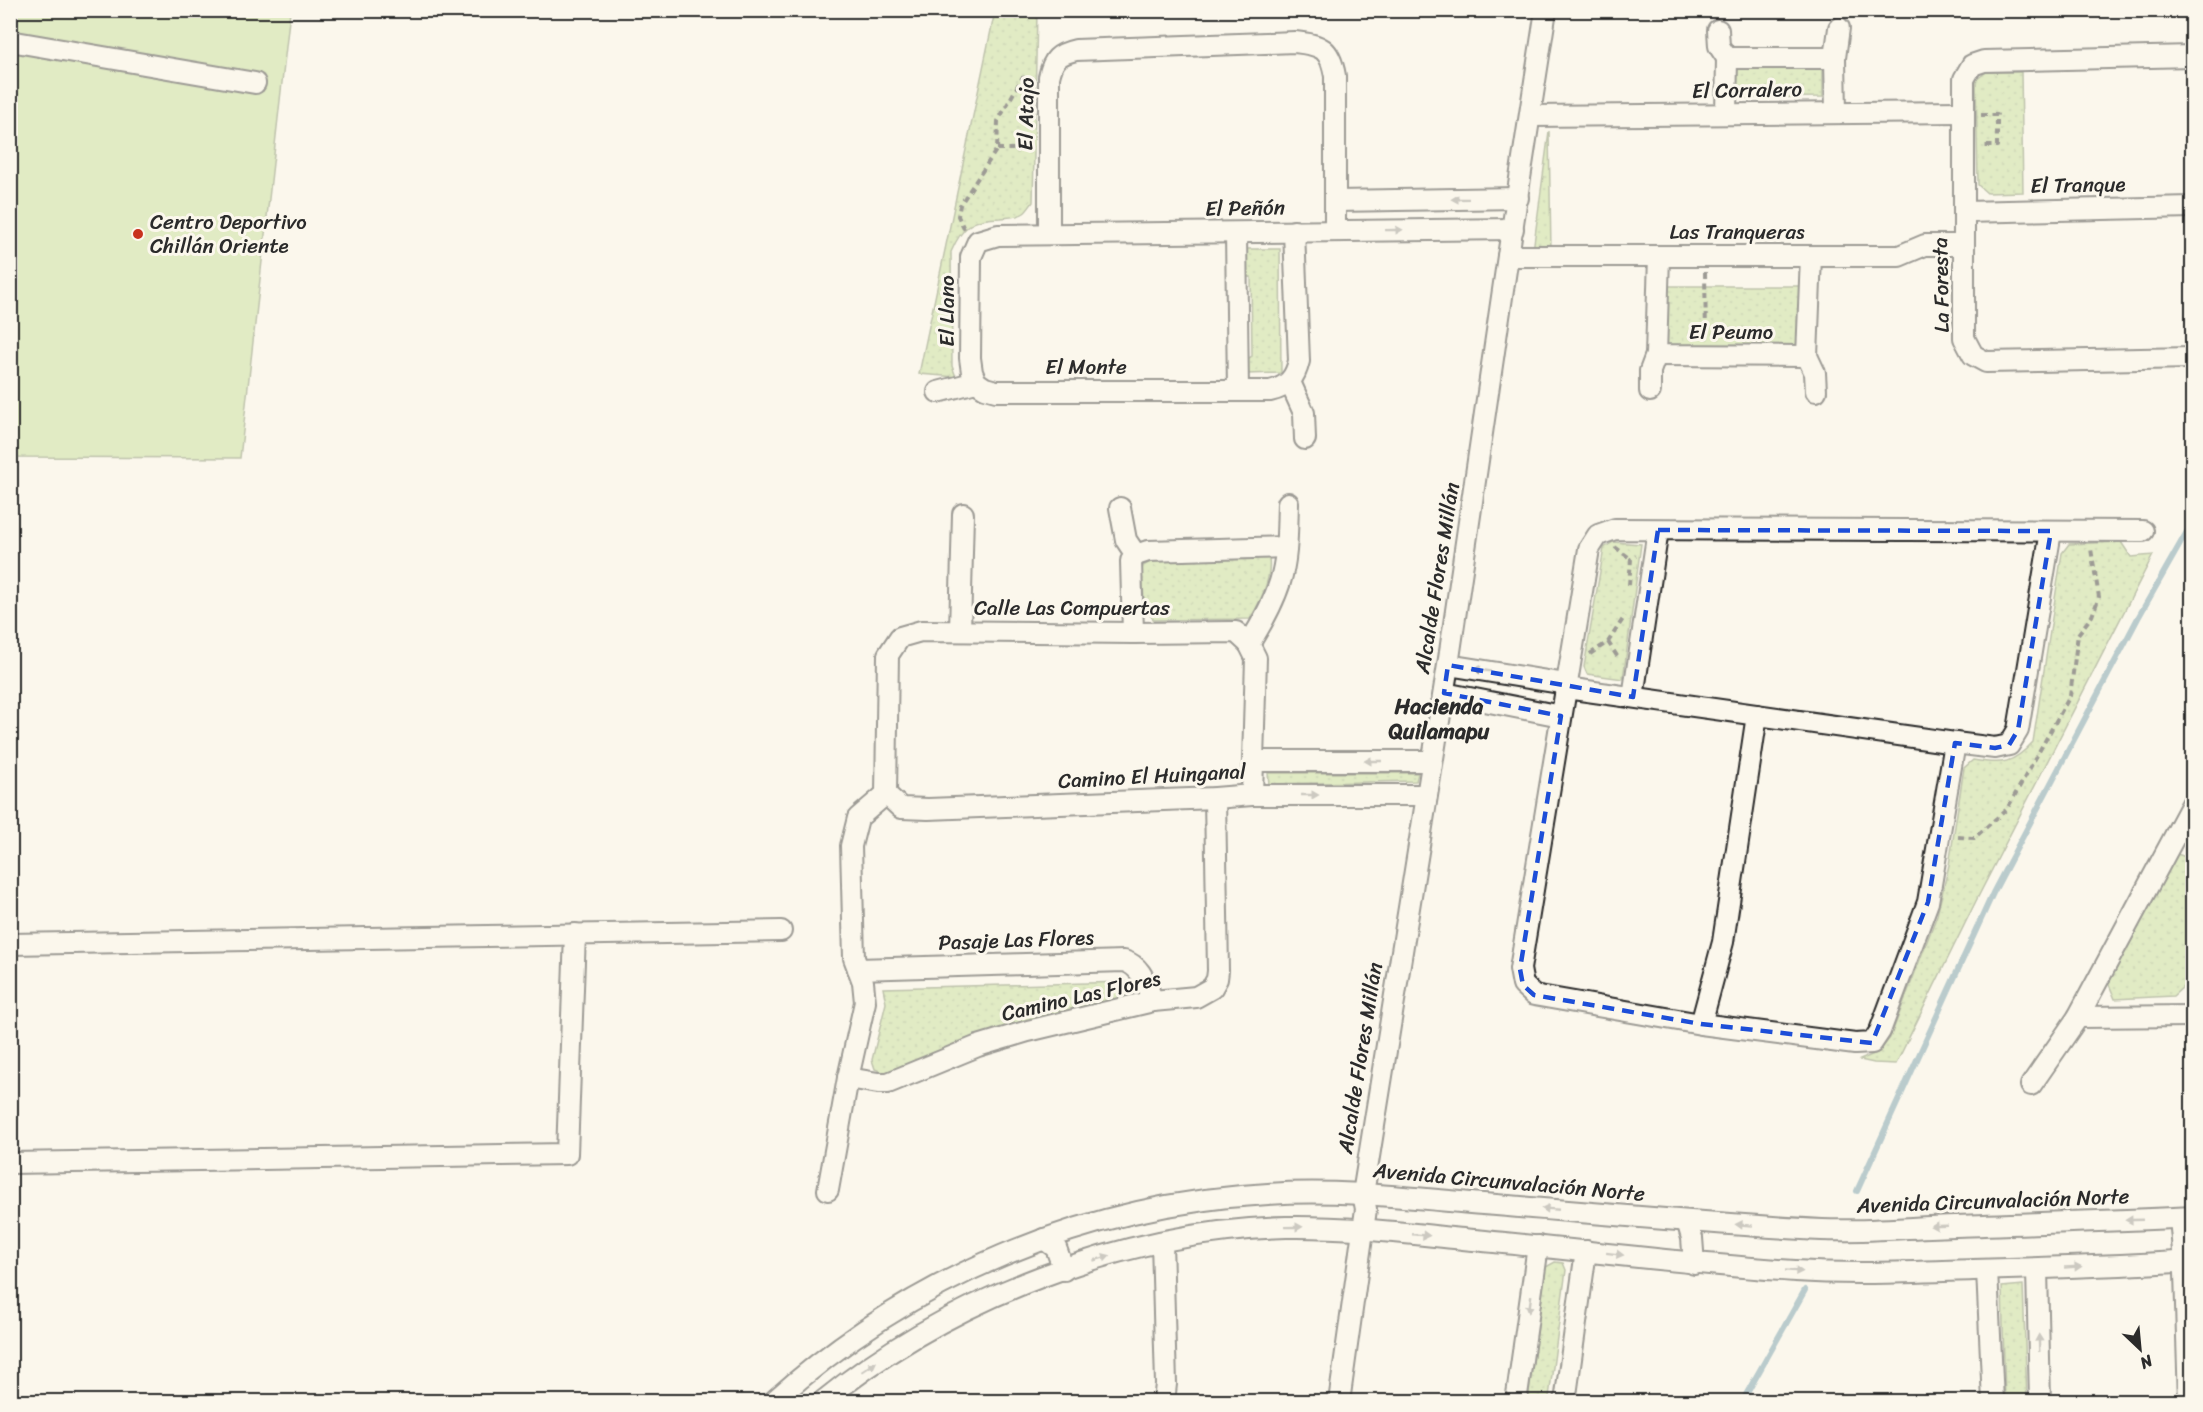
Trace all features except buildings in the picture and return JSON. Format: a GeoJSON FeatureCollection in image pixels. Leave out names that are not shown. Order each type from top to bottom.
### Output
{"type":"FeatureCollection","features":[{"type":"Feature","properties":{"kind":"street","name":"Alcalde Flores Millán"},"geometry":{"type":"LineString","coordinates":[[1339,1401],[1366,1209],[1363,1194],[1444,693],[1546,10]]}},
{"type":"Feature","properties":{"kind":"street"},"geometry":{"type":"LineString","coordinates":[[1836,113],[1835,58],[1839,28]]}},
{"type":"Feature","properties":{"kind":"street"},"geometry":{"type":"LineString","coordinates":[[1718,30],[1719,46],[1727,58],[1726,114]]}},
{"type":"Feature","properties":{"kind":"street"},"geometry":{"type":"LineString","coordinates":[[10,41],[255,83]]}},
{"type":"Feature","properties":{"kind":"street","name":"El Atajo"},"geometry":{"type":"LineString","coordinates":[[1049,234],[1049,77],[1055,58],[1063,53],[1076,50],[1296,42],[1313,44],[1326,50],[1332,61],[1335,76],[1335,231]]}},
{"type":"Feature","properties":{"kind":"street","name":"La Foresta"},"geometry":{"type":"LineString","coordinates":[[2193,56],[1984,60],[1972,65],[1964,79],[1964,338],[1973,355],[1986,362],[2193,358]]}},
{"type":"Feature","properties":{"kind":"street"},"geometry":{"type":"LineString","coordinates":[[1727,58],[1835,58]]}},
{"type":"Feature","properties":{"kind":"street","name":"El Corralero"},"geometry":{"type":"LineString","coordinates":[[1530,116],[1964,114]]}},
{"type":"Feature","properties":{"kind":"street"},"geometry":{"type":"LineString","coordinates":[[1336,201],[1518,198]]}},
{"type":"Feature","properties":{"kind":"street","name":"El Tranque"},"geometry":{"type":"LineString","coordinates":[[1964,212],[2193,207]]}},
{"type":"Feature","properties":{"kind":"street","name":"El Peñón"},"geometry":{"type":"LineString","coordinates":[[976,245],[998,235],[1513,229]]}},
{"type":"Feature","properties":{"kind":"street"},"geometry":{"type":"LineString","coordinates":[[1294,231],[1299,361],[1296,373],[1290,382],[1304,413],[1305,439]]}},
{"type":"Feature","properties":{"kind":"street"},"geometry":{"type":"LineString","coordinates":[[1236,233],[1238,391]]}},
{"type":"Feature","properties":{"kind":"street","name":"El Llano"},"geometry":{"type":"LineString","coordinates":[[976,245],[971,257],[970,358],[976,382]]}},
{"type":"Feature","properties":{"kind":"street","name":"Las Tranqueras"},"geometry":{"type":"LineString","coordinates":[[1508,256],[1899,256],[1925,245],[1964,245]]}},
{"type":"Feature","properties":{"kind":"street"},"geometry":{"type":"LineString","coordinates":[[1650,391],[1650,371],[1656,355],[1659,256]]}},
{"type":"Feature","properties":{"kind":"street"},"geometry":{"type":"LineString","coordinates":[[1811,256],[1807,356],[1815,373],[1816,392]]}},
{"type":"Feature","properties":{"kind":"street","name":"El Peumo"},"geometry":{"type":"LineString","coordinates":[[1656,355],[1807,356]]}},
{"type":"Feature","properties":{"kind":"street"},"geometry":{"type":"LineString","coordinates":[[938,392],[976,382]]}},
{"type":"Feature","properties":{"kind":"street","name":"El Monte"},"geometry":{"type":"LineString","coordinates":[[976,382],[996,391],[1270,391],[1280,389],[1290,382]]}},
{"type":"Feature","properties":{"kind":"street"},"geometry":{"type":"LineString","coordinates":[[1252,795],[1256,658],[1249,644],[1262,624],[1280,581],[1286,547],[1288,503]]}},
{"type":"Feature","properties":{"kind":"street"},"geometry":{"type":"LineString","coordinates":[[1120,508],[1126,540],[1137,555]]}},
{"type":"Feature","properties":{"kind":"street"},"geometry":{"type":"LineString","coordinates":[[960,632],[963,514]]}},
{"type":"Feature","properties":{"kind":"street"},"geometry":{"type":"LineString","coordinates":[[1955,743],[1928,902],[1881,1030],[1872,1043],[1855,1044],[1701,1024],[1534,994],[1522,985],[1520,969],[1567,679],[1589,549],[1598,535],[1615,529],[1657,537],[2143,531]]}},
{"type":"Feature","properties":{"kind":"street"},"geometry":{"type":"LineString","coordinates":[[1448,665],[1567,679],[1633,697],[1757,715],[1995,748],[2009,745],[2018,730],[2051,531]]}},
{"type":"Feature","properties":{"kind":"street"},"geometry":{"type":"LineString","coordinates":[[1633,697],[1657,537]]}},
{"type":"Feature","properties":{"kind":"street"},"geometry":{"type":"LineString","coordinates":[[1133,633],[1131,561],[1137,555],[1148,551],[1286,547]]}},
{"type":"Feature","properties":{"kind":"street","name":"Calle Las Compuertas"},"geometry":{"type":"LineString","coordinates":[[886,794],[888,654],[900,637],[921,631],[1236,632],[1249,644]]}},
{"type":"Feature","properties":{"kind":"street"},"geometry":{"type":"LineString","coordinates":[[1444,693],[1561,716]]}},
{"type":"Feature","properties":{"kind":"street"},"geometry":{"type":"LineString","coordinates":[[1701,1024],[1723,942],[1757,715]]}},
{"type":"Feature","properties":{"kind":"street","name":"Camino El Huinganal"},"geometry":{"type":"LineString","coordinates":[[1254,761],[1432,761]]}},
{"type":"Feature","properties":{"kind":"street"},"geometry":{"type":"LineString","coordinates":[[828,1190],[848,1078],[865,1002],[865,990],[854,958],[851,846],[858,818],[886,794]]}},
{"type":"Feature","properties":{"kind":"street","name":"Camino El Huinganal"},"geometry":{"type":"LineString","coordinates":[[886,794],[901,808],[928,809],[1252,795],[1426,795]]}},
{"type":"Feature","properties":{"kind":"street","name":"Camino Las Flores"},"geometry":{"type":"LineString","coordinates":[[848,1078],[888,1083],[978,1046],[1018,1034],[1153,1001],[1196,997],[1212,988],[1217,979],[1215,798]]}},
{"type":"Feature","properties":{"kind":"street"},"geometry":{"type":"LineString","coordinates":[[2031,1084],[2078,1017],[2193,804]]}},
{"type":"Feature","properties":{"kind":"street"},"geometry":{"type":"LineString","coordinates":[[10,944],[781,931]]}},
{"type":"Feature","properties":{"kind":"street"},"geometry":{"type":"LineString","coordinates":[[10,1163],[567,1154],[574,934]]}},
{"type":"Feature","properties":{"kind":"street","name":"Pasaje Las Flores"},"geometry":{"type":"LineString","coordinates":[[858,969],[1124,961],[1139,970],[1153,1001]]}},
{"type":"Feature","properties":{"kind":"street"},"geometry":{"type":"LineString","coordinates":[[2078,1017],[2193,1016]]}},
{"type":"Feature","properties":{"kind":"street","name":"Avenida Circunvalación Norte"},"geometry":{"type":"LineString","coordinates":[[773,1401],[832,1352],[913,1299],[990,1260],[1044,1239],[1110,1219],[1178,1204],[1270,1193],[1363,1194],[1687,1221],[1828,1230],[2186,1218]]}},
{"type":"Feature","properties":{"kind":"street"},"geometry":{"type":"LineString","coordinates":[[2186,1218],[2190,1391]]}},
{"type":"Feature","properties":{"kind":"street"},"geometry":{"type":"LineString","coordinates":[[1687,1221],[1692,1238],[1694,1264]]}},
{"type":"Feature","properties":{"kind":"street"},"geometry":{"type":"LineString","coordinates":[[822,1401],[862,1371],[939,1323],[1021,1285],[1096,1259],[1162,1242],[1202,1235],[1282,1227],[1363,1229],[1694,1264],[1848,1274],[2188,1262]]}},
{"type":"Feature","properties":{"kind":"street"},"geometry":{"type":"LineString","coordinates":[[1044,1239],[1056,1248],[1064,1270]]}},
{"type":"Feature","properties":{"kind":"street"},"geometry":{"type":"LineString","coordinates":[[1162,1242],[1166,1384],[1164,1401]]}},
{"type":"Feature","properties":{"kind":"street"},"geometry":{"type":"LineString","coordinates":[[1516,1401],[1538,1246]]}},
{"type":"Feature","properties":{"kind":"street"},"geometry":{"type":"LineString","coordinates":[[1565,1401],[1586,1251]]}},
{"type":"Feature","properties":{"kind":"street"},"geometry":{"type":"LineString","coordinates":[[2037,1269],[2040,1401]]}},
{"type":"Feature","properties":{"kind":"street"},"geometry":{"type":"LineString","coordinates":[[1987,1270],[1993,1401]]}},
{"type":"Feature","properties":{"kind":"path"},"geometry":{"type":"LineString","coordinates":[[976,245],[958,216],[960,205],[997,149],[998,121],[1022,78],[1049,77]]}},
{"type":"Feature","properties":{"kind":"path"},"geometry":{"type":"LineString","coordinates":[[1964,114],[1997,115],[1997,146],[1964,147]]}},
{"type":"Feature","properties":{"kind":"path"},"geometry":{"type":"LineString","coordinates":[[997,149],[1048,149]]}},
{"type":"Feature","properties":{"kind":"path"},"geometry":{"type":"LineString","coordinates":[[1704,256],[1706,356]]}},
{"type":"Feature","properties":{"kind":"path"},"geometry":{"type":"LineString","coordinates":[[1939,836],[1974,838],[2007,809],[2070,696],[2078,634],[2092,616],[2099,597],[2088,531]]}},
{"type":"Feature","properties":{"kind":"path"},"geometry":{"type":"LineString","coordinates":[[1628,592],[1631,559],[1657,537]]}},
{"type":"Feature","properties":{"kind":"path"},"geometry":{"type":"LineString","coordinates":[[1567,679],[1608,642],[1626,614]]}},
{"type":"Feature","properties":{"kind":"highlighted area"},"geometry":{"type":"Polygon","coordinates":[[[1658,530],[2051,531],[2018,730],[2009,745],[1995,748],[1955,743],[1928,902],[1872,1043],[1701,1024],[1534,995],[1523,985],[1520,969],[1561,716],[1444,693],[1448,665],[1633,697],[1658,530]]]}},
{"type":"Feature","properties":{"kind":"green space","name":"Centro Deportivo Chillán Oriente"},"geometry":{"type":"Polygon","coordinates":[[[11,11],[290,11],[240,458],[11,457],[11,11]]]}},
{"type":"Feature","properties":{"kind":"green space"},"geometry":{"type":"Polygon","coordinates":[[[995,11],[1037,11],[1033,202],[1021,215],[991,218],[970,225],[955,243],[951,252],[952,366],[956,377],[919,374],[995,11]]]}},
{"type":"Feature","properties":{"kind":"green space"},"geometry":{"type":"Polygon","coordinates":[[[1737,66],[1823,66],[1823,97],[1737,98],[1737,66]]]}},
{"type":"Feature","properties":{"kind":"green space"},"geometry":{"type":"Polygon","coordinates":[[[1986,72],[2021,72],[2023,192],[1987,193],[1978,185],[1976,80],[1986,72]]]}},
{"type":"Feature","properties":{"kind":"green space"},"geometry":{"type":"Polygon","coordinates":[[[1549,131],[1551,251],[1533,251],[1549,131]]]}},
{"type":"Feature","properties":{"kind":"green space"},"geometry":{"type":"Polygon","coordinates":[[[1245,249],[1280,249],[1281,373],[1246,374],[1246,360],[1252,356],[1251,277],[1246,277],[1245,249]]]}},
{"type":"Feature","properties":{"kind":"green space"},"geometry":{"type":"Polygon","coordinates":[[[1662,286],[1803,286],[1803,351],[1661,350],[1662,286]]]}},
{"type":"Feature","properties":{"kind":"green space"},"geometry":{"type":"Polygon","coordinates":[[[1613,542],[1641,544],[1623,679],[1587,674],[1584,667],[1604,548],[1613,542]]]}},
{"type":"Feature","properties":{"kind":"green space"},"geometry":{"type":"Polygon","coordinates":[[[2121,542],[2131,557],[2153,555],[1976,901],[1896,1064],[1860,1060],[1879,1052],[1890,1038],[1937,915],[1949,865],[1964,768],[1973,760],[1999,762],[2013,759],[2033,742],[2062,553],[2069,544],[2121,542]]]}},
{"type":"Feature","properties":{"kind":"green space"},"geometry":{"type":"Polygon","coordinates":[[[1269,558],[1267,582],[1250,619],[1154,620],[1145,609],[1141,567],[1154,560],[1269,558]]]}},
{"type":"Feature","properties":{"kind":"green space"},"geometry":{"type":"Polygon","coordinates":[[[1268,773],[1418,773],[1416,781],[1269,784],[1268,773]]]}},
{"type":"Feature","properties":{"kind":"green space"},"geometry":{"type":"Polygon","coordinates":[[[2177,854],[2189,858],[2192,959],[2184,986],[2173,996],[2115,999],[2108,982],[2177,854]]]}},
{"type":"Feature","properties":{"kind":"green space"},"geometry":{"type":"Polygon","coordinates":[[[1127,982],[1135,984],[1135,995],[967,1042],[884,1073],[875,1069],[872,1060],[886,1003],[883,988],[1127,982]]]}},
{"type":"Feature","properties":{"kind":"green space"},"geometry":{"type":"Polygon","coordinates":[[[1555,1262],[1563,1263],[1566,1270],[1549,1397],[1546,1401],[1530,1401],[1529,1392],[1546,1267],[1555,1262]]]}},
{"type":"Feature","properties":{"kind":"green space"},"geometry":{"type":"Polygon","coordinates":[[[2023,1285],[2027,1401],[2005,1401],[2002,1287],[2023,1285]]]}},
{"type":"Feature","properties":{"kind":"waterway"},"geometry":{"type":"LineString","coordinates":[[1857,1191],[1993,893],[2138,618],[2192,523]]}},
{"type":"Feature","properties":{"kind":"waterway"},"geometry":{"type":"LineString","coordinates":[[1742,1402],[1805,1290]]}},
{"type":"Feature","properties":{"kind":"place","name":"Centro Deportivo Chillán Oriente"},"geometry":{"type":"Point","coordinates":[138,234]}},
{"type":"Feature","properties":{"kind":"district","name":"Hacienda Quilamapu"},"geometry":{"type":"Point","coordinates":[1439,718]}}]}
